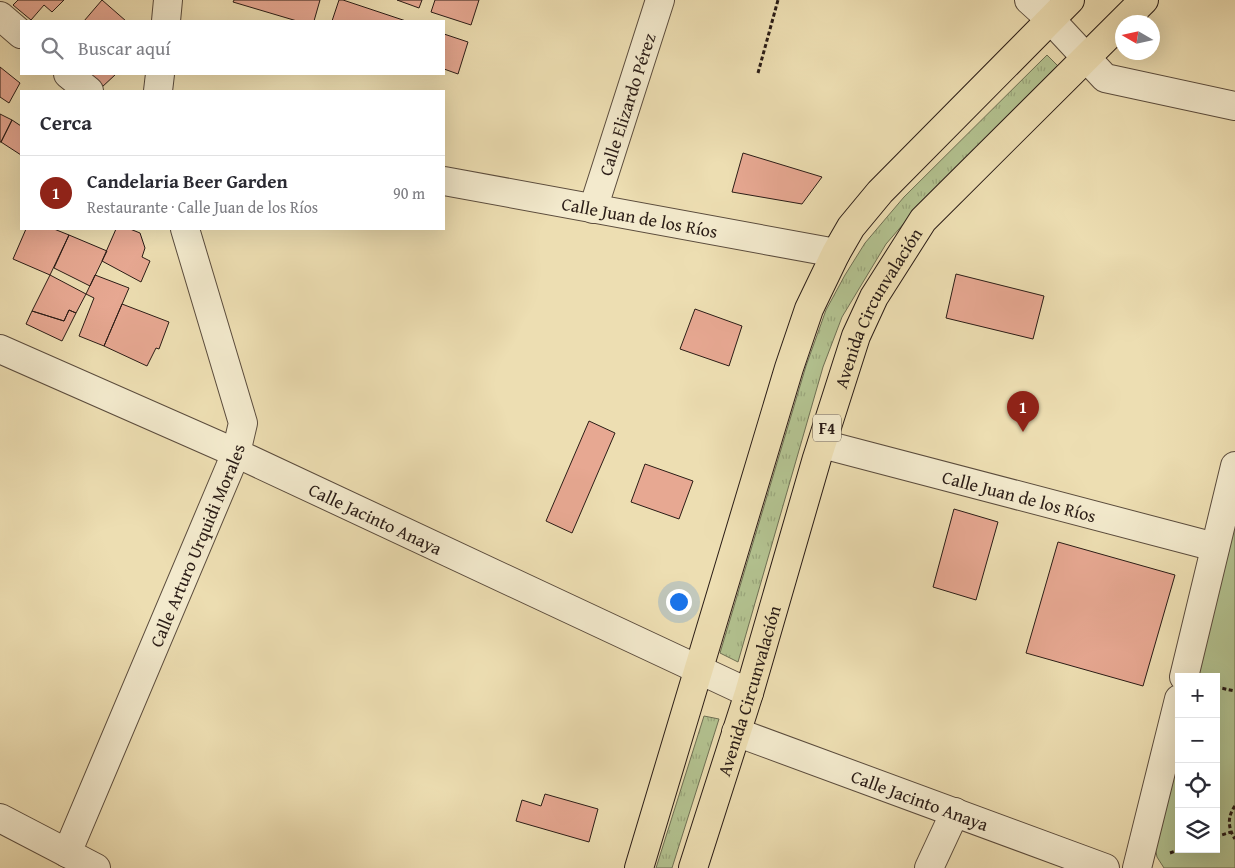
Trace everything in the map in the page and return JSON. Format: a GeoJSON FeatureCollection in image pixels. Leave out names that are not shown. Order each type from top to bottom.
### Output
{"type":"FeatureCollection","features":[{"type":"Feature","properties":{"kind":"highway"},"geometry":{"type":"LineString","coordinates":[[639,868],[789,368],[809,310],[836,252],[851,228],[880,192],[1070,0]]}},
{"type":"Feature","properties":{"kind":"highway","name":"Avenida Circunvalación"},"geometry":{"type":"LineString","coordinates":[[693,868],[749,694],[825,435],[856,336],[863,321],[897,259],[923,220],[1144,0]]}},
{"type":"Feature","properties":{"kind":"street"},"geometry":{"type":"LineString","coordinates":[[166,20],[168,0]]}},
{"type":"Feature","properties":{"kind":"street","name":"Calle Elizardo Pérez"},"geometry":{"type":"LineString","coordinates":[[593,209],[660,0]]}},
{"type":"Feature","properties":{"kind":"street"},"geometry":{"type":"LineString","coordinates":[[1029,0],[1050,19],[1105,78],[1235,106]]}},
{"type":"Feature","properties":{"kind":"street"},"geometry":{"type":"LineString","coordinates":[[0,16],[20,33]]}},
{"type":"Feature","properties":{"kind":"street"},"geometry":{"type":"LineString","coordinates":[[69,75],[88,90]]}},
{"type":"Feature","properties":{"kind":"street"},"geometry":{"type":"LineString","coordinates":[[158,90],[160,75]]}},
{"type":"Feature","properties":{"kind":"street","name":"Calle Juan de los Ríos"},"geometry":{"type":"LineString","coordinates":[[445,181],[836,252]]}},
{"type":"Feature","properties":{"kind":"street","name":"Calle Arturo Urquidi Morales"},"geometry":{"type":"LineString","coordinates":[[67,853],[236,453],[243,423],[185,230]]}},
{"type":"Feature","properties":{"kind":"street","name":"Calle Jacinto Anaya"},"geometry":{"type":"LineString","coordinates":[[0,349],[236,453],[698,672],[749,694]]}},
{"type":"Feature","properties":{"kind":"street","name":"Calle Juan de los Ríos"},"geometry":{"type":"LineString","coordinates":[[825,435],[1217,540]]}},
{"type":"Feature","properties":{"kind":"street"},"geometry":{"type":"LineString","coordinates":[[1185,673],[1235,466]]}},
{"type":"Feature","properties":{"kind":"street"},"geometry":{"type":"LineString","coordinates":[[1138,868],[1175,715]]}},
{"type":"Feature","properties":{"kind":"street","name":"Calle Jacinto Anaya"},"geometry":{"type":"LineString","coordinates":[[736,732],[1105,868]]}},
{"type":"Feature","properties":{"kind":"street"},"geometry":{"type":"LineString","coordinates":[[929,868],[955,812]]}},
{"type":"Feature","properties":{"kind":"street"},"geometry":{"type":"LineString","coordinates":[[0,818],[96,868]]}},
{"type":"Feature","properties":{"kind":"path"},"geometry":{"type":"LineString","coordinates":[[758,73],[778,0]]}},
{"type":"Feature","properties":{"kind":"path"},"geometry":{"type":"LineString","coordinates":[[1220,688],[1235,691]]}},
{"type":"Feature","properties":{"kind":"path"},"geometry":{"type":"LineString","coordinates":[[1235,806],[1229,816],[1230,832],[1235,839]]}},
{"type":"Feature","properties":{"kind":"path"},"geometry":{"type":"LineString","coordinates":[[1220,836],[1230,832]]}},
{"type":"Feature","properties":{"kind":"green space"},"geometry":{"type":"Polygon","coordinates":[[[1047,55],[1058,66],[918,207],[886,244],[842,317],[823,367],[738,662],[720,653],[806,366],[826,310],[845,275],[865,243],[904,197],[1047,55]]]}},
{"type":"Feature","properties":{"kind":"green space"},"geometry":{"type":"Polygon","coordinates":[[[1235,517],[1235,868],[1164,868],[1157,857],[1155,847],[1175,765],[1175,853],[1220,853],[1220,673],[1197,673],[1235,517]]]}},
{"type":"Feature","properties":{"kind":"green space"},"geometry":{"type":"Polygon","coordinates":[[[704,716],[719,719],[672,868],[656,868],[704,716]]]}},
{"type":"Feature","properties":{"kind":"building"},"geometry":{"type":"Polygon","coordinates":[[[18,0],[64,0],[52,12],[44,5],[31,20],[13,5],[18,0]]]}},
{"type":"Feature","properties":{"kind":"building"},"geometry":{"type":"Polygon","coordinates":[[[102,0],[125,20],[85,20],[102,0]]]}},
{"type":"Feature","properties":{"kind":"building"},"geometry":{"type":"Polygon","coordinates":[[[234,0],[320,0],[314,20],[294,20],[233,2],[234,0]]]}},
{"type":"Feature","properties":{"kind":"building"},"geometry":{"type":"Polygon","coordinates":[[[339,0],[343,0],[403,20],[332,20],[339,0]]]}},
{"type":"Feature","properties":{"kind":"building"},"geometry":{"type":"Polygon","coordinates":[[[397,0],[422,0],[419,8],[397,0]]]}},
{"type":"Feature","properties":{"kind":"building"},"geometry":{"type":"Polygon","coordinates":[[[435,0],[479,0],[471,25],[431,12],[435,0]]]}},
{"type":"Feature","properties":{"kind":"building"},"geometry":{"type":"Polygon","coordinates":[[[445,34],[468,42],[458,74],[445,69],[445,34]]]}},
{"type":"Feature","properties":{"kind":"building"},"geometry":{"type":"Polygon","coordinates":[[[0,67],[20,83],[9,103],[0,97],[0,67]]]}},
{"type":"Feature","properties":{"kind":"building"},"geometry":{"type":"Polygon","coordinates":[[[85,75],[115,75],[101,88],[85,75]]]}},
{"type":"Feature","properties":{"kind":"building"},"geometry":{"type":"Polygon","coordinates":[[[0,114],[12,120],[1,142],[0,142],[0,114]]]}},
{"type":"Feature","properties":{"kind":"building"},"geometry":{"type":"Polygon","coordinates":[[[12,120],[20,125],[20,154],[1,142],[12,120]]]}},
{"type":"Feature","properties":{"kind":"building"},"geometry":{"type":"Polygon","coordinates":[[[743,153],[822,177],[802,204],[732,192],[743,153]]]}},
{"type":"Feature","properties":{"kind":"building"},"geometry":{"type":"Polygon","coordinates":[[[26,230],[56,230],[69,235],[50,275],[13,259],[26,230]]]}},
{"type":"Feature","properties":{"kind":"building"},"geometry":{"type":"Polygon","coordinates":[[[116,230],[132,230],[140,233],[145,248],[142,257],[150,261],[141,282],[102,261],[116,230]]]}},
{"type":"Feature","properties":{"kind":"building"},"geometry":{"type":"Polygon","coordinates":[[[69,235],[107,251],[90,286],[54,268],[69,235]]]}},
{"type":"Feature","properties":{"kind":"building"},"geometry":{"type":"Polygon","coordinates":[[[956,274],[1044,296],[1033,339],[946,318],[956,274]]]}},
{"type":"Feature","properties":{"kind":"building"},"geometry":{"type":"Polygon","coordinates":[[[50,275],[86,294],[76,313],[69,310],[64,321],[32,311],[50,275]]]}},
{"type":"Feature","properties":{"kind":"building"},"geometry":{"type":"Polygon","coordinates":[[[95,275],[129,288],[104,346],[79,336],[94,298],[86,294],[95,275]]]}},
{"type":"Feature","properties":{"kind":"building"},"geometry":{"type":"Polygon","coordinates":[[[122,304],[169,322],[159,349],[156,348],[147,366],[104,346],[122,304]]]}},
{"type":"Feature","properties":{"kind":"building"},"geometry":{"type":"Polygon","coordinates":[[[695,309],[742,326],[729,366],[680,349],[695,309]]]}},
{"type":"Feature","properties":{"kind":"building"},"geometry":{"type":"Polygon","coordinates":[[[69,310],[76,313],[62,341],[26,324],[32,311],[64,321],[69,310]]]}},
{"type":"Feature","properties":{"kind":"building"},"geometry":{"type":"Polygon","coordinates":[[[589,421],[615,433],[572,533],[546,521],[589,421]]]}},
{"type":"Feature","properties":{"kind":"building"},"geometry":{"type":"Polygon","coordinates":[[[645,464],[693,481],[679,519],[631,502],[645,464]]]}},
{"type":"Feature","properties":{"kind":"building"},"geometry":{"type":"Polygon","coordinates":[[[954,509],[998,522],[976,600],[933,587],[954,509]]]}},
{"type":"Feature","properties":{"kind":"building"},"geometry":{"type":"Polygon","coordinates":[[[1058,542],[1175,575],[1143,686],[1026,653],[1058,542]]]}},
{"type":"Feature","properties":{"kind":"building"},"geometry":{"type":"Polygon","coordinates":[[[545,794],[598,809],[589,842],[516,821],[522,800],[541,806],[545,794]]]}},
{"type":"Feature","properties":{"kind":"place","name":"Candelaria Beer Garden"},"geometry":{"type":"Point","coordinates":[1023,432]}}]}
